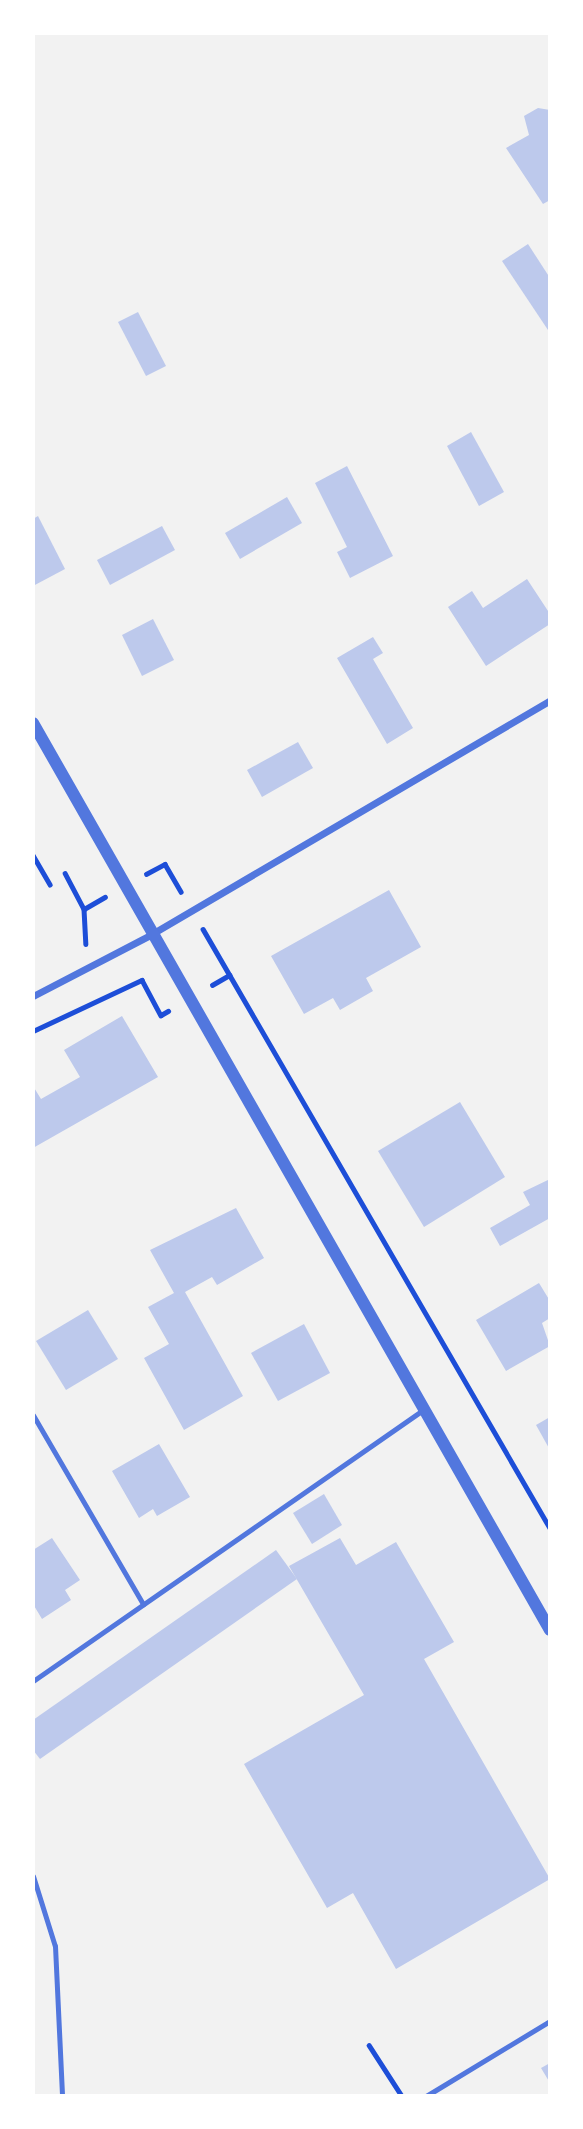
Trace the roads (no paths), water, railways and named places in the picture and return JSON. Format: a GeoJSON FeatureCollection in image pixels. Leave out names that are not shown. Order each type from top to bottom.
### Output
{"type":"FeatureCollection","features":[{"type":"Feature","properties":{"kind":"street"},"geometry":{"type":"LineString","coordinates":[[33,996],[150,935],[550,700]]}},
{"type":"Feature","properties":{"kind":"street"},"geometry":{"type":"LineString","coordinates":[[33,723],[150,935],[550,1630]]}},
{"type":"Feature","properties":{"kind":"lane"},"geometry":{"type":"LineString","coordinates":[[33,1681],[423,1410]]}},
{"type":"Feature","properties":{"kind":"lane"},"geometry":{"type":"LineString","coordinates":[[33,1415],[143,1604]]}},
{"type":"Feature","properties":{"kind":"lane"},"geometry":{"type":"LineString","coordinates":[[33,1876],[55,1946],[62,2096]]}},
{"type":"Feature","properties":{"kind":"lane"},"geometry":{"type":"LineString","coordinates":[[426,2096],[550,2021]]}}]}
